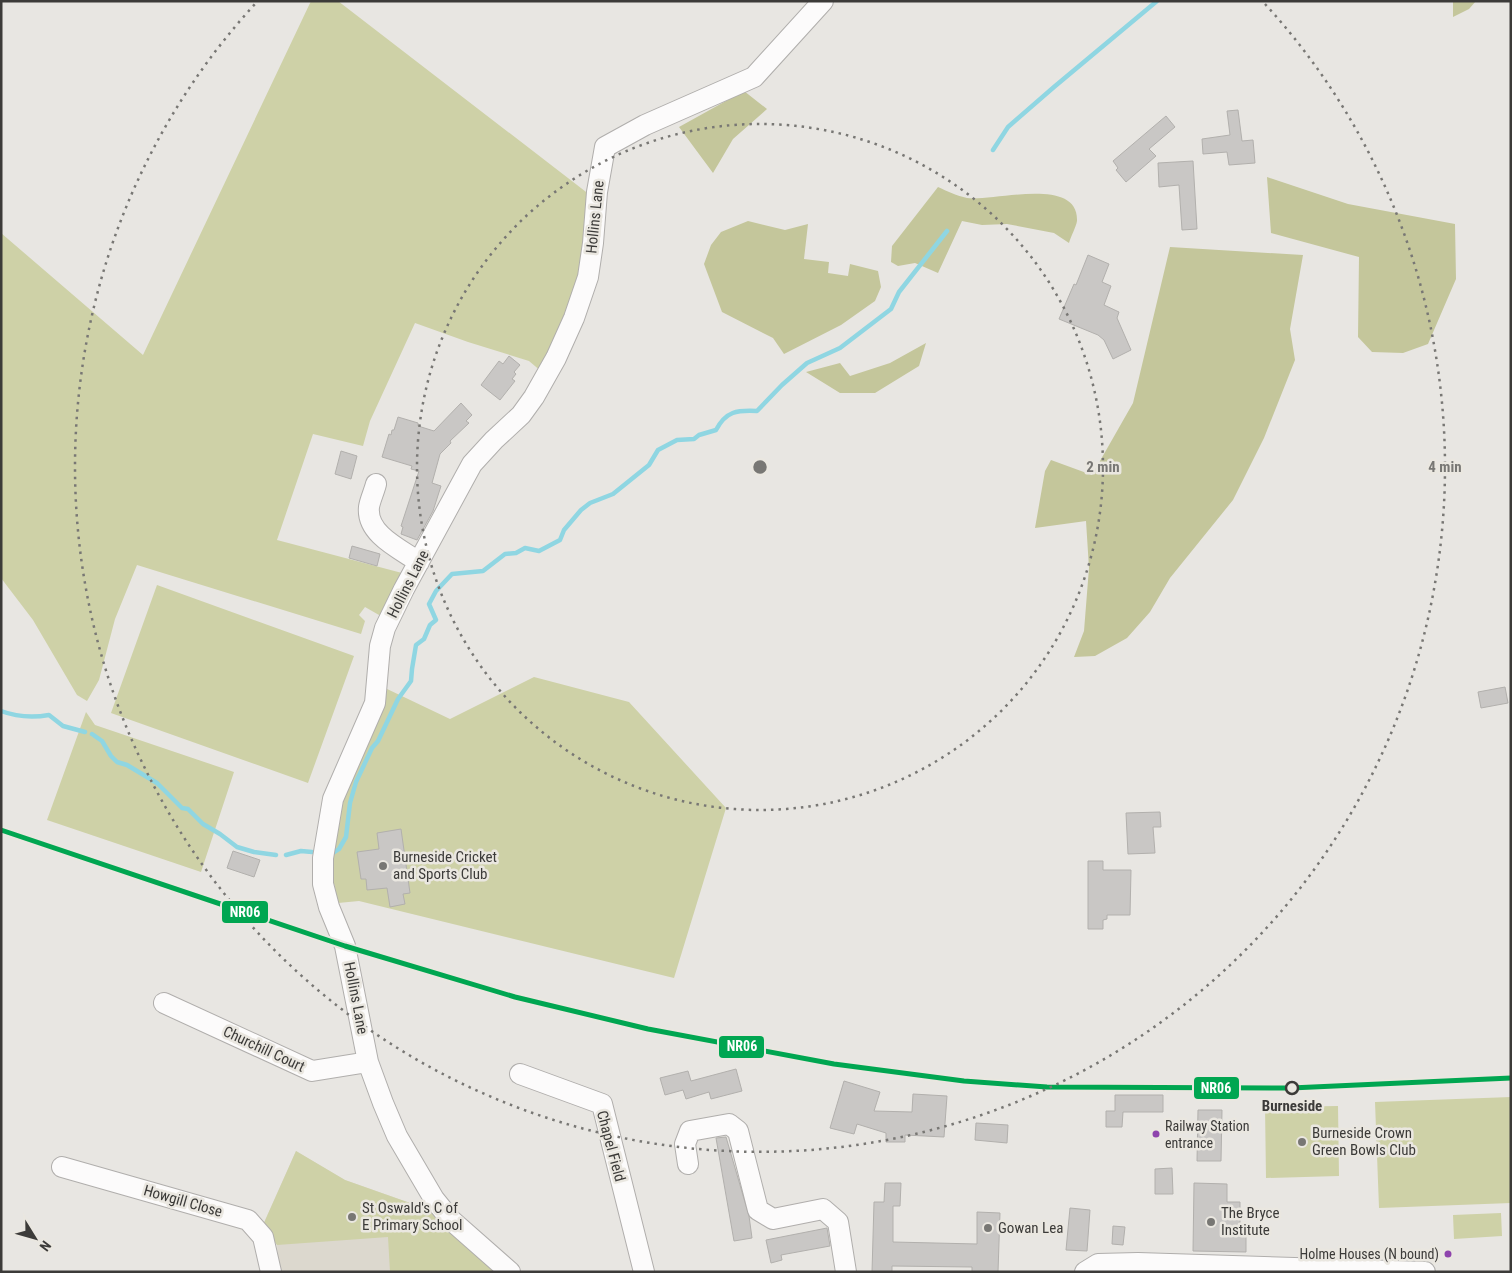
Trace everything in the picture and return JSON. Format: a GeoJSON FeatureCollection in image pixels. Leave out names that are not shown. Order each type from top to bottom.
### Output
{"type":"FeatureCollection","features":[{"type":"Feature","properties":{"kind":"street","name":"Hollins Lane"},"geometry":{"type":"LineString","coordinates":[[510,1272],[457,1226],[434,1199],[397,1136],[383,1103],[368,1062],[346,946],[329,907],[323,884],[322,858],[333,799],[375,703],[380,646],[385,628],[472,464],[521,415],[534,397],[556,358],[574,318],[588,277],[597,192],[605,147],[645,125],[754,77],[823,1]]}},
{"type":"Feature","properties":{"kind":"street"},"geometry":{"type":"LineString","coordinates":[[376,484],[369,507],[370,522],[380,536],[419,562]]}},
{"type":"Feature","properties":{"kind":"street","name":"Churchill Court"},"geometry":{"type":"LineString","coordinates":[[164,1002],[312,1071],[368,1062]]}},
{"type":"Feature","properties":{"kind":"street","name":"Chapel Field"},"geometry":{"type":"LineString","coordinates":[[520,1074],[602,1104],[644,1272]]}},
{"type":"Feature","properties":{"kind":"street"},"geometry":{"type":"LineString","coordinates":[[688,1164],[685,1144],[690,1131],[729,1124],[738,1131],[758,1210],[772,1218],[823,1209],[838,1222],[846,1272]]}},
{"type":"Feature","properties":{"kind":"street","name":"Howgill Close"},"geometry":{"type":"LineString","coordinates":[[62,1167],[248,1220],[263,1237],[271,1272]]}},
{"type":"Feature","properties":{"kind":"street"},"geometry":{"type":"LineString","coordinates":[[1085,1272],[1098,1264],[1138,1263],[1425,1272]]}},
{"type":"Feature","properties":{"kind":"shaded area","name":"St Oswald's C of E Primary School"},"geometry":{"type":"Polygon","coordinates":[[[296,1151],[345,1180],[427,1209],[497,1272],[279,1272],[277,1245],[263,1225],[296,1151]]]}},
{"type":"Feature","properties":{"kind":"green space"},"geometry":{"type":"Polygon","coordinates":[[[311,1],[338,1],[590,195],[580,275],[542,372],[529,361],[415,323],[370,421],[363,446],[313,434],[277,540],[402,573],[381,614],[379,615],[365,607],[359,615],[365,621],[361,634],[137,565],[115,619],[99,680],[87,701],[77,695],[33,620],[1,578],[1,233],[143,355],[311,1]]]}},
{"type":"Feature","properties":{"kind":"green space"},"geometry":{"type":"Polygon","coordinates":[[[1453,1],[1476,1],[1469,9],[1453,17],[1453,1]]]}},
{"type":"Feature","properties":{"kind":"green space"},"geometry":{"type":"Polygon","coordinates":[[[744,91],[767,109],[733,139],[713,173],[679,127],[744,91]]]}},
{"type":"Feature","properties":{"kind":"green space"},"geometry":{"type":"Polygon","coordinates":[[[1267,177],[1348,204],[1455,224],[1456,279],[1428,344],[1403,353],[1372,352],[1358,337],[1359,257],[1271,233],[1267,177]]]}},
{"type":"Feature","properties":{"kind":"green space"},"geometry":{"type":"Polygon","coordinates":[[[938,187],[967,198],[1032,194],[1049,195],[1064,199],[1074,207],[1077,221],[1069,243],[1054,233],[1007,224],[982,225],[962,221],[938,273],[915,263],[898,266],[891,262],[892,246],[938,187]]]}},
{"type":"Feature","properties":{"kind":"green space"},"geometry":{"type":"Polygon","coordinates":[[[748,221],[785,230],[808,224],[804,259],[829,262],[828,273],[848,276],[850,264],[878,271],[881,287],[875,301],[841,325],[784,354],[773,338],[722,312],[704,264],[711,245],[721,232],[748,221]]]}},
{"type":"Feature","properties":{"kind":"green space"},"geometry":{"type":"Polygon","coordinates":[[[1170,247],[1303,255],[1290,329],[1295,360],[1264,438],[1233,500],[1170,578],[1150,612],[1127,638],[1095,656],[1074,657],[1084,631],[1089,568],[1086,521],[1035,528],[1045,471],[1051,460],[1092,475],[1133,403],[1170,247]]]}},
{"type":"Feature","properties":{"kind":"green space"},"geometry":{"type":"Polygon","coordinates":[[[926,343],[919,366],[875,393],[840,393],[806,372],[840,363],[850,376],[890,363],[926,343]]]}},
{"type":"Feature","properties":{"kind":"green space"},"geometry":{"type":"Polygon","coordinates":[[[157,585],[354,656],[308,783],[111,713],[157,585]]]}},
{"type":"Feature","properties":{"kind":"green space"},"geometry":{"type":"Polygon","coordinates":[[[534,677],[629,702],[726,808],[674,978],[359,901],[338,903],[330,864],[344,786],[385,688],[450,719],[534,677]]]}},
{"type":"Feature","properties":{"kind":"green space"},"geometry":{"type":"Polygon","coordinates":[[[86,712],[95,725],[234,772],[201,872],[47,820],[86,712]]]}},
{"type":"Feature","properties":{"kind":"green space"},"geometry":{"type":"Polygon","coordinates":[[[1511,1097],[1511,1203],[1379,1208],[1375,1102],[1511,1097]]]}},
{"type":"Feature","properties":{"kind":"green space","name":"Burneside Crown Green Bowls Club"},"geometry":{"type":"Polygon","coordinates":[[[1338,1106],[1339,1176],[1266,1178],[1265,1107],[1338,1106]]]}},
{"type":"Feature","properties":{"kind":"green space","name":"St Oswald's C of E Primary School"},"geometry":{"type":"Polygon","coordinates":[[[296,1151],[345,1180],[427,1209],[497,1272],[390,1272],[388,1237],[277,1245],[263,1225],[296,1151]]]}},
{"type":"Feature","properties":{"kind":"green space"},"geometry":{"type":"Polygon","coordinates":[[[1501,1213],[1502,1236],[1454,1239],[1453,1215],[1501,1213]]]}},
{"type":"Feature","properties":{"kind":"building"},"geometry":{"type":"Polygon","coordinates":[[[1238,110],[1242,141],[1253,140],[1255,163],[1229,165],[1227,152],[1203,154],[1202,139],[1230,135],[1227,111],[1238,110]]]}},
{"type":"Feature","properties":{"kind":"building"},"geometry":{"type":"Polygon","coordinates":[[[1166,116],[1175,127],[1149,149],[1156,156],[1126,182],[1116,170],[1118,168],[1113,161],[1166,116]]]}},
{"type":"Feature","properties":{"kind":"building"},"geometry":{"type":"Polygon","coordinates":[[[1193,161],[1197,229],[1182,230],[1179,185],[1159,187],[1158,163],[1193,161]]]}},
{"type":"Feature","properties":{"kind":"building"},"geometry":{"type":"Polygon","coordinates":[[[1088,255],[1109,264],[1102,282],[1111,286],[1104,305],[1119,312],[1117,318],[1131,350],[1113,359],[1104,340],[1098,335],[1059,319],[1088,255]]]}},
{"type":"Feature","properties":{"kind":"building"},"geometry":{"type":"Polygon","coordinates":[[[509,356],[520,365],[514,372],[516,374],[512,379],[515,381],[500,400],[481,385],[499,361],[503,364],[509,356]]]}},
{"type":"Feature","properties":{"kind":"building"},"geometry":{"type":"Polygon","coordinates":[[[461,403],[472,415],[466,421],[469,423],[450,441],[451,443],[440,454],[432,483],[441,486],[433,511],[417,540],[401,534],[403,527],[401,526],[419,471],[411,469],[412,466],[382,457],[389,434],[391,435],[392,430],[394,430],[398,417],[418,423],[418,426],[434,431],[461,403]]]}},
{"type":"Feature","properties":{"kind":"building"},"geometry":{"type":"Polygon","coordinates":[[[341,451],[357,456],[351,479],[335,474],[341,451]]]}},
{"type":"Feature","properties":{"kind":"building"},"geometry":{"type":"Polygon","coordinates":[[[352,546],[380,554],[377,566],[349,558],[352,546]]]}},
{"type":"Feature","properties":{"kind":"building"},"geometry":{"type":"Polygon","coordinates":[[[1505,687],[1508,703],[1481,708],[1478,692],[1505,687]]]}},
{"type":"Feature","properties":{"kind":"building"},"geometry":{"type":"Polygon","coordinates":[[[1160,812],[1161,827],[1153,827],[1155,853],[1128,854],[1126,813],[1160,812]]]}},
{"type":"Feature","properties":{"kind":"building","name":"Burneside Cricket and Sports Club"},"geometry":{"type":"Polygon","coordinates":[[[401,829],[410,893],[403,894],[405,904],[390,907],[387,888],[367,890],[366,879],[361,879],[357,852],[379,849],[377,833],[401,829]]]}},
{"type":"Feature","properties":{"kind":"building"},"geometry":{"type":"Polygon","coordinates":[[[233,851],[260,860],[254,877],[227,868],[233,851]]]}},
{"type":"Feature","properties":{"kind":"building"},"geometry":{"type":"Polygon","coordinates":[[[1088,861],[1103,861],[1103,870],[1131,870],[1130,915],[1107,915],[1107,919],[1103,920],[1103,929],[1088,929],[1088,861]]]}},
{"type":"Feature","properties":{"kind":"building"},"geometry":{"type":"Polygon","coordinates":[[[736,1069],[742,1091],[711,1099],[709,1092],[686,1099],[683,1090],[665,1095],[660,1078],[688,1071],[691,1081],[736,1069]]]}},
{"type":"Feature","properties":{"kind":"building"},"geometry":{"type":"Polygon","coordinates":[[[844,1081],[880,1092],[874,1111],[912,1112],[913,1094],[947,1096],[944,1137],[905,1135],[905,1142],[886,1142],[886,1133],[857,1124],[854,1134],[830,1128],[844,1081]]]}},
{"type":"Feature","properties":{"kind":"building"},"geometry":{"type":"Polygon","coordinates":[[[1115,1095],[1163,1095],[1163,1112],[1123,1112],[1122,1127],[1106,1127],[1106,1111],[1115,1111],[1115,1095]]]}},
{"type":"Feature","properties":{"kind":"building"},"geometry":{"type":"Polygon","coordinates":[[[1198,1110],[1222,1110],[1221,1161],[1197,1161],[1198,1110]]]}},
{"type":"Feature","properties":{"kind":"building"},"geometry":{"type":"Polygon","coordinates":[[[976,1123],[1008,1125],[1007,1143],[975,1140],[976,1123]]]}},
{"type":"Feature","properties":{"kind":"building"},"geometry":{"type":"Polygon","coordinates":[[[726,1137],[749,1216],[752,1238],[734,1241],[716,1138],[726,1137]]]}},
{"type":"Feature","properties":{"kind":"building"},"geometry":{"type":"Polygon","coordinates":[[[1172,1168],[1173,1194],[1155,1194],[1155,1169],[1172,1168]]]}},
{"type":"Feature","properties":{"kind":"building"},"geometry":{"type":"Polygon","coordinates":[[[885,1183],[901,1183],[900,1206],[893,1206],[893,1242],[977,1244],[977,1212],[1000,1213],[998,1272],[972,1272],[972,1267],[892,1266],[892,1272],[872,1272],[874,1202],[884,1202],[885,1183]]]}},
{"type":"Feature","properties":{"kind":"building","name":"The Bryce Institute"},"geometry":{"type":"Polygon","coordinates":[[[1194,1183],[1227,1184],[1227,1202],[1240,1202],[1240,1227],[1246,1228],[1246,1252],[1193,1251],[1194,1183]]]}},
{"type":"Feature","properties":{"kind":"building"},"geometry":{"type":"Polygon","coordinates":[[[1070,1208],[1090,1210],[1087,1251],[1066,1250],[1070,1208]]]}},
{"type":"Feature","properties":{"kind":"building"},"geometry":{"type":"Polygon","coordinates":[[[1113,1226],[1125,1227],[1123,1245],[1112,1244],[1113,1226]]]}},
{"type":"Feature","properties":{"kind":"building"},"geometry":{"type":"Polygon","coordinates":[[[827,1228],[830,1246],[781,1255],[782,1260],[771,1263],[766,1240],[827,1228]]]}},
{"type":"Feature","properties":{"kind":"waterway"},"geometry":{"type":"LineString","coordinates":[[993,150],[1008,127],[1157,1]]}},
{"type":"Feature","properties":{"kind":"waterway"},"geometry":{"type":"LineString","coordinates":[[330,855],[339,849],[346,837],[350,803],[356,782],[398,699],[411,681],[416,645],[424,639],[430,625],[436,620],[429,604],[436,591],[452,574],[483,571],[505,554],[516,553],[525,548],[539,551],[560,540],[564,530],[581,510],[590,503],[613,494],[649,465],[658,450],[677,440],[694,439],[699,435],[716,430],[724,419],[733,413],[757,411],[807,363],[840,348],[891,309],[899,292],[947,231]]}},
{"type":"Feature","properties":{"kind":"waterway"},"geometry":{"type":"LineString","coordinates":[[1,711],[13,715],[49,715],[63,726],[85,732]]}},
{"type":"Feature","properties":{"kind":"waterway"},"geometry":{"type":"LineString","coordinates":[[92,734],[102,741],[117,762],[127,765],[157,783],[182,808],[188,809],[203,824],[237,847],[276,855]]}},
{"type":"Feature","properties":{"kind":"waterway"},"geometry":{"type":"LineString","coordinates":[[286,855],[301,851],[312,852]]}},
{"type":"Feature","properties":{"kind":"transit line","name":"NR06"},"geometry":{"type":"LineString","coordinates":[[1,830],[345,946],[515,997],[648,1029],[834,1064],[964,1081],[1047,1087],[1291,1088],[1511,1078]]}},
{"type":"Feature","properties":{"kind":"place","name":"Burneside Cricket and Sports Club"},"geometry":{"type":"Point","coordinates":[383,866]}},
{"type":"Feature","properties":{"kind":"place","name":"Burneside"},"geometry":{"type":"Point","coordinates":[1292,1088]}},
{"type":"Feature","properties":{"kind":"place","name":"Railway Station entrance"},"geometry":{"type":"Point","coordinates":[1156,1134]}},
{"type":"Feature","properties":{"kind":"place","name":"Burneside Crown Green Bowls Club"},"geometry":{"type":"Point","coordinates":[1302,1142]}},
{"type":"Feature","properties":{"kind":"place","name":"St Oswald's C of E Primary School"},"geometry":{"type":"Point","coordinates":[352,1217]}},
{"type":"Feature","properties":{"kind":"place","name":"The Bryce Institute"},"geometry":{"type":"Point","coordinates":[1211,1222]}},
{"type":"Feature","properties":{"kind":"place","name":"Gowan Lea"},"geometry":{"type":"Point","coordinates":[988,1228]}},
{"type":"Feature","properties":{"kind":"place","name":"Holme Houses (N bound)"},"geometry":{"type":"Point","coordinates":[1448,1254]}}]}
